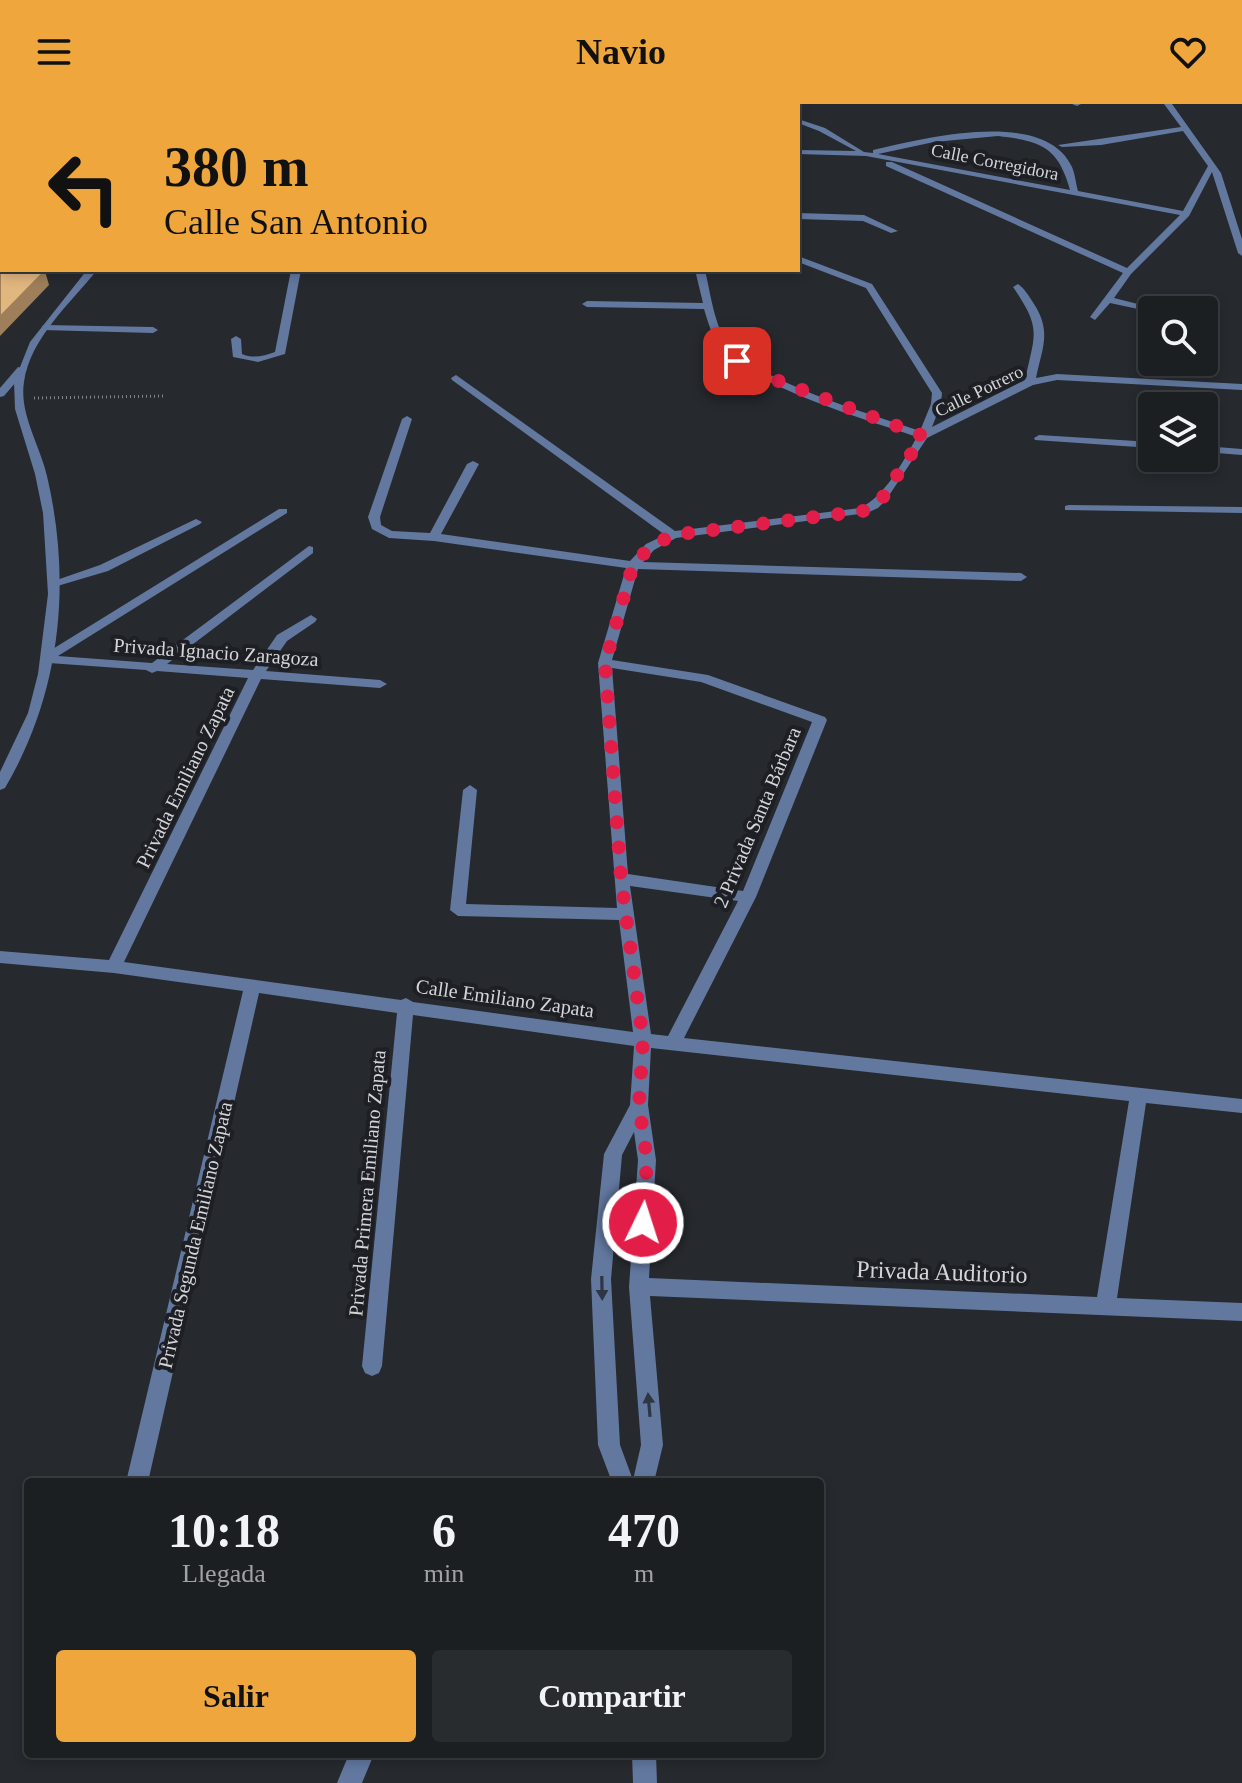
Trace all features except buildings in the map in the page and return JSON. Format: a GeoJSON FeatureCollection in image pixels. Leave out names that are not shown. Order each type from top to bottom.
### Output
{"type":"FeatureCollection","features":[{"type":"Feature","properties":{"kind":"street"},"geometry":{"type":"LineString","coordinates":[[1168,104],[1222,183],[1242,253]]}},
{"type":"Feature","properties":{"kind":"street"},"geometry":{"type":"LineString","coordinates":[[800,121],[812,123],[829,136],[866,154],[1128,272]]}},
{"type":"Feature","properties":{"kind":"street"},"geometry":{"type":"LineString","coordinates":[[866,154],[982,124],[1003,123]]}},
{"type":"Feature","properties":{"kind":"street"},"geometry":{"type":"LineString","coordinates":[[1019,125],[1037,130],[1062,145],[1071,161],[1075,194]]}},
{"type":"Feature","properties":{"kind":"street"},"geometry":{"type":"LineString","coordinates":[[1062,145],[1101,143],[1183,129]]}},
{"type":"Feature","properties":{"kind":"street","name":"Calle Corregidora"},"geometry":{"type":"LineString","coordinates":[[800,152],[866,154],[1186,214]]}},
{"type":"Feature","properties":{"kind":"street"},"geometry":{"type":"LineString","coordinates":[[1095,317],[1128,272],[1186,214],[1212,165]]}},
{"type":"Feature","properties":{"kind":"street"},"geometry":{"type":"LineString","coordinates":[[800,216],[864,218],[894,231]]}},
{"type":"Feature","properties":{"kind":"street"},"geometry":{"type":"LineString","coordinates":[[644,1478],[652,1445],[639,1287],[647,1160],[639,1105],[643,1040],[621,879],[605,663],[633,565],[650,547],[673,535],[863,511],[881,500],[923,436],[938,402],[937,393],[869,286],[800,260]]}},
{"type":"Feature","properties":{"kind":"street"},"geometry":{"type":"LineString","coordinates":[[0,394],[22,369],[45,328],[90,272]]}},
{"type":"Feature","properties":{"kind":"street"},"geometry":{"type":"LineString","coordinates":[[236,339],[240,358],[273,357],[282,348],[296,272]]}},
{"type":"Feature","properties":{"kind":"street"},"geometry":{"type":"LineString","coordinates":[[701,272],[722,344],[737,361],[768,377],[923,436]]}},
{"type":"Feature","properties":{"kind":"street"},"geometry":{"type":"LineString","coordinates":[[1018,287],[1041,324],[1042,343],[1030,382]]}},
{"type":"Feature","properties":{"kind":"street"},"geometry":{"type":"LineString","coordinates":[[1110,300],[1138,306]]}},
{"type":"Feature","properties":{"kind":"street"},"geometry":{"type":"LineString","coordinates":[[587,304],[710,306]]}},
{"type":"Feature","properties":{"kind":"street"},"geometry":{"type":"LineString","coordinates":[[45,328],[153,330]]}},
{"type":"Feature","properties":{"kind":"street"},"geometry":{"type":"LineString","coordinates":[[0,785],[7,762],[34,717],[50,657],[54,583],[52,529],[41,473],[17,398],[22,369]]}},
{"type":"Feature","properties":{"kind":"street","name":"Calle Potrero"},"geometry":{"type":"LineString","coordinates":[[923,436],[1030,382],[1057,377],[1088,376],[1242,387]]}},
{"type":"Feature","properties":{"kind":"street"},"geometry":{"type":"LineString","coordinates":[[456,378],[673,535]]}},
{"type":"Feature","properties":{"kind":"street"},"geometry":{"type":"LineString","coordinates":[[407,419],[374,517],[376,527],[389,534],[434,537],[633,565],[1021,577]]}},
{"type":"Feature","properties":{"kind":"street"},"geometry":{"type":"LineString","coordinates":[[1039,438],[1138,444]]}},
{"type":"Feature","properties":{"kind":"street"},"geometry":{"type":"LineString","coordinates":[[1218,450],[1242,452]]}},
{"type":"Feature","properties":{"kind":"street"},"geometry":{"type":"LineString","coordinates":[[434,537],[473,464]]}},
{"type":"Feature","properties":{"kind":"street"},"geometry":{"type":"LineString","coordinates":[[1069,508],[1242,510]]}},
{"type":"Feature","properties":{"kind":"street"},"geometry":{"type":"LineString","coordinates":[[50,657],[283,511]]}},
{"type":"Feature","properties":{"kind":"street"},"geometry":{"type":"LineString","coordinates":[[54,583],[104,568],[196,522]]}},
{"type":"Feature","properties":{"kind":"street"},"geometry":{"type":"LineString","coordinates":[[152,669],[309,550]]}},
{"type":"Feature","properties":{"kind":"street","name":"Privada Emiliano Zapata"},"geometry":{"type":"LineString","coordinates":[[114,967],[256,676],[282,638],[311,619]]}},
{"type":"Feature","properties":{"kind":"street","name":"Privada Ignacio Zaragoza"},"geometry":{"type":"LineString","coordinates":[[50,657],[152,669],[380,684]]}},
{"type":"Feature","properties":{"kind":"street","name":"2 Privada Santa Bárbara"},"geometry":{"type":"LineString","coordinates":[[605,663],[703,678],[820,720],[748,897],[673,1042]]}},
{"type":"Feature","properties":{"kind":"street"},"geometry":{"type":"LineString","coordinates":[[470,790],[458,910],[626,914]]}},
{"type":"Feature","properties":{"kind":"street"},"geometry":{"type":"LineString","coordinates":[[621,879],[748,897]]}},
{"type":"Feature","properties":{"kind":"street","name":"Calle Emiliano Zapata"},"geometry":{"type":"LineString","coordinates":[[0,957],[114,967],[252,989],[406,1005],[643,1040],[1242,1106]]}},
{"type":"Feature","properties":{"kind":"street","name":"Privada Segunda Emiliano Zapata"},"geometry":{"type":"LineString","coordinates":[[138,1478],[252,989]]}},
{"type":"Feature","properties":{"kind":"street","name":"Privada Primera Emiliano Zapata"},"geometry":{"type":"LineString","coordinates":[[372,1366],[406,1005]]}},
{"type":"Feature","properties":{"kind":"street"},"geometry":{"type":"LineString","coordinates":[[1106,1304],[1139,1094]]}},
{"type":"Feature","properties":{"kind":"street"},"geometry":{"type":"LineString","coordinates":[[621,1478],[609,1445],[601,1279],[613,1154],[639,1105]]}},
{"type":"Feature","properties":{"kind":"street","name":"Privada Auditorio"},"geometry":{"type":"LineString","coordinates":[[639,1287],[1242,1312]]}},
{"type":"Feature","properties":{"kind":"street"},"geometry":{"type":"LineString","coordinates":[[349,1783],[360,1758]]}},
{"type":"Feature","properties":{"kind":"street"},"geometry":{"type":"LineString","coordinates":[[644,1758],[645,1783]]}},
{"type":"Feature","properties":{"kind":"path"},"geometry":{"type":"LineString","coordinates":[[17,398],[164,396]]}},
{"type":"Feature","properties":{"kind":"route"},"geometry":{"type":"LineString","coordinates":[[643,1223],[647,1160],[639,1105],[643,1040],[621,879],[605,663],[633,565],[650,547],[673,535],[863,511],[881,500],[923,436],[768,377],[737,361]]}}]}
